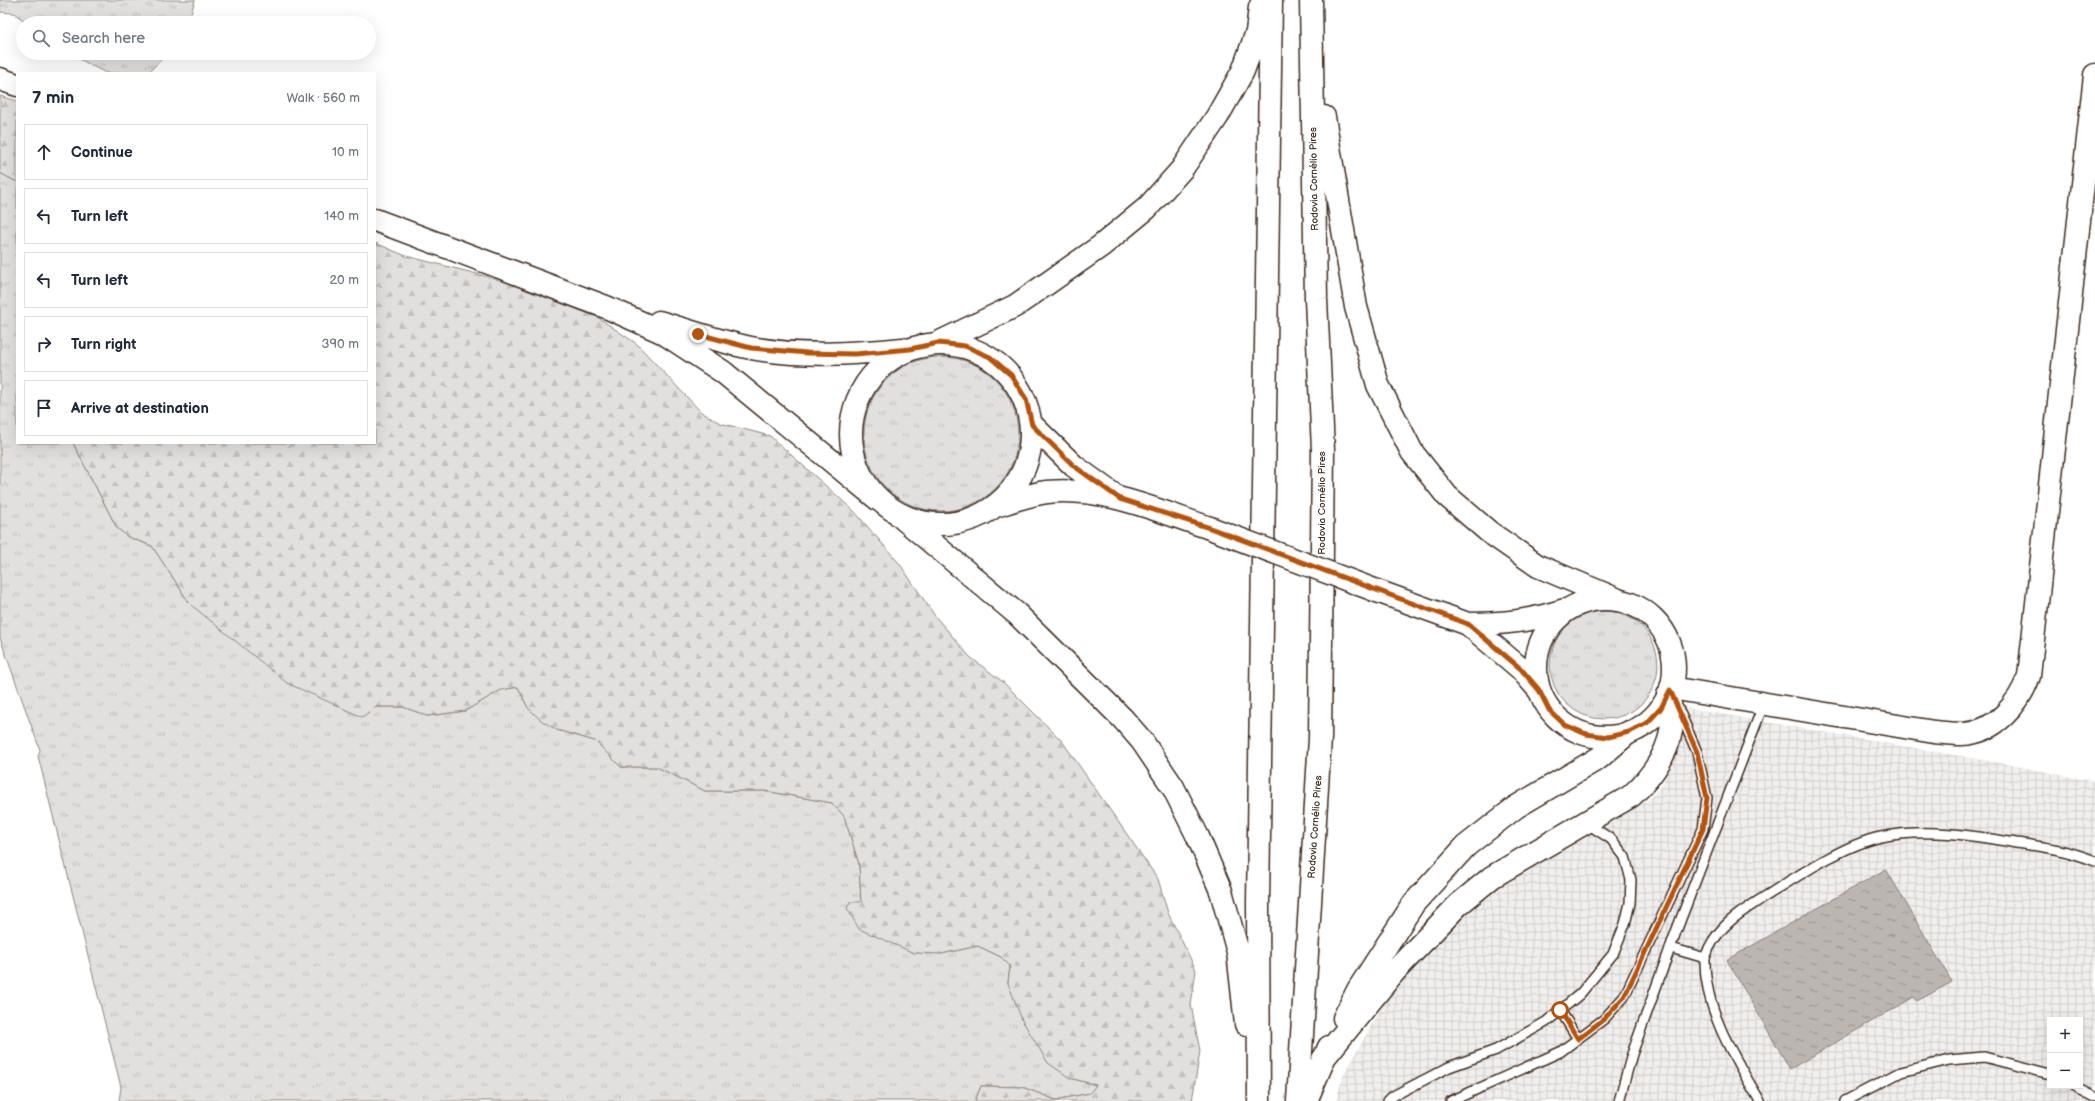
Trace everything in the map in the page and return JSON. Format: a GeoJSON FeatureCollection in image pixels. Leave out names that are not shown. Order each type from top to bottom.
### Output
{"type":"FeatureCollection","features":[{"type":"Feature","properties":{"kind":"main road"},"geometry":{"type":"LineString","coordinates":[[606,307],[751,348],[807,353],[855,354],[910,349],[938,343],[1015,306],[1101,246],[1147,208],[1182,168],[1217,117],[1243,71],[1257,32],[1261,0]]}},
{"type":"Feature","properties":{"kind":"main road"},"geometry":{"type":"LineString","coordinates":[[1259,1101],[1258,903],[1268,307],[1271,0]]}},
{"type":"Feature","properties":{"kind":"main road","name":"Rodovia Cornélio Pires"},"geometry":{"type":"LineString","coordinates":[[1298,1101],[1320,738],[1323,450],[1316,299],[1311,0]]}},
{"type":"Feature","properties":{"kind":"main road"},"geometry":{"type":"LineString","coordinates":[[1312,35],[1356,307],[1378,385],[1412,452],[1447,496],[1489,532],[1538,566],[1616,600],[1639,607],[1657,622],[1670,643],[1674,667],[1670,691],[1672,717],[1668,741],[1666,749],[1653,772],[1631,796],[1492,877],[1458,906],[1394,972],[1323,1059]]}},
{"type":"Feature","properties":{"kind":"main road"},"geometry":{"type":"LineString","coordinates":[[1670,691],[1764,703],[1934,732],[1964,734],[1989,726],[2000,718],[2010,710],[2025,689],[2029,676],[2095,75]]}},
{"type":"Feature","properties":{"kind":"main road"},"geometry":{"type":"LineString","coordinates":[[0,79],[16,86]]}},
{"type":"Feature","properties":{"kind":"main road"},"geometry":{"type":"LineString","coordinates":[[376,220],[606,307],[662,332],[723,372],[900,516],[1017,614],[1123,719],[1142,741],[1173,787],[1198,837],[1221,891],[1238,952],[1255,1101]]}},
{"type":"Feature","properties":{"kind":"main road"},"geometry":{"type":"LineString","coordinates":[[938,343],[965,346],[990,357],[1011,375],[1026,399],[1032,425],[1030,455],[1019,482],[999,505]]}},
{"type":"Feature","properties":{"kind":"main road"},"geometry":{"type":"LineString","coordinates":[[879,500],[860,476],[851,447],[852,416],[863,387],[884,364],[910,349]]}},
{"type":"Feature","properties":{"kind":"main road"},"geometry":{"type":"LineString","coordinates":[[1032,425],[1074,466],[1120,499]]}},
{"type":"Feature","properties":{"kind":"main road"},"geometry":{"type":"LineString","coordinates":[[900,516],[925,524],[951,524],[976,518],[999,505],[1046,492],[1072,491],[1120,499],[1210,528],[1468,624],[1521,669],[1539,690],[1549,710],[1565,725],[1586,734],[1608,737],[1629,732],[1647,723],[1661,708],[1670,691]]}},
{"type":"Feature","properties":{"kind":"main road"},"geometry":{"type":"LineString","coordinates":[[1468,624],[1505,624],[1537,619],[1589,601],[1616,600]]}},
{"type":"Feature","properties":{"kind":"main road"},"geometry":{"type":"LineString","coordinates":[[1539,690],[1535,667],[1540,644],[1551,624],[1569,609]]}},
{"type":"Feature","properties":{"kind":"main road"},"geometry":{"type":"LineString","coordinates":[[1306,1101],[1323,1059],[1358,990],[1414,903],[1466,846],[1516,807],[1599,758],[1629,732]]}},
{"type":"Feature","properties":{"kind":"lane"},"geometry":{"type":"LineString","coordinates":[[1451,1101],[1560,1052],[1604,1019],[1624,997],[1703,829],[1707,798],[1697,752],[1670,691]]}},
{"type":"Feature","properties":{"kind":"lane"},"geometry":{"type":"LineString","coordinates":[[1619,1101],[1632,1054],[1764,703]]}},
{"type":"Feature","properties":{"kind":"lane"},"geometry":{"type":"LineString","coordinates":[[1388,1101],[1393,1096],[1449,1068],[1496,1050],[1546,1022],[1580,994],[1613,954],[1625,924],[1630,903],[1631,880],[1625,857],[1611,838],[1585,822]]}},
{"type":"Feature","properties":{"kind":"lane"},"geometry":{"type":"LineString","coordinates":[[1703,829],[1714,833]]}},
{"type":"Feature","properties":{"kind":"lane"},"geometry":{"type":"LineString","coordinates":[[1760,1101],[1731,1052],[1711,1003],[1705,958],[1716,935],[1735,915],[1793,879],[1841,852],[1880,837],[1930,832],[1995,839],[2072,852],[2095,861]]}},
{"type":"Feature","properties":{"kind":"lane"},"geometry":{"type":"LineString","coordinates":[[1671,948],[1705,958]]}},
{"type":"Feature","properties":{"kind":"lane"},"geometry":{"type":"LineString","coordinates":[[1560,1010],[1578,1039]]}},
{"type":"Feature","properties":{"kind":"lane"},"geometry":{"type":"LineString","coordinates":[[1845,1101],[1900,1072],[1949,1060],[1984,1057],[2047,1073]]}},
{"type":"Feature","properties":{"kind":"lane"},"geometry":{"type":"LineString","coordinates":[[2081,1089],[2095,1096]]}},
{"type":"Feature","properties":{"kind":"shaded area"},"geometry":{"type":"Polygon","coordinates":[[[1687,708],[2017,766],[2095,782],[2095,1101],[1336,1101],[1343,1076],[1378,1013],[1411,965],[1488,893],[1528,867],[1649,799],[1661,786],[1671,765],[1687,708]]]}},
{"type":"Feature","properties":{"kind":"green space"},"geometry":{"type":"Polygon","coordinates":[[[0,0],[195,0],[190,16],[18,16],[14,13],[0,12],[0,0]]]}},
{"type":"Feature","properties":{"kind":"green space"},"geometry":{"type":"Polygon","coordinates":[[[81,60],[160,60],[149,72],[104,72],[81,60]]]}},
{"type":"Feature","properties":{"kind":"green space"},"geometry":{"type":"Polygon","coordinates":[[[0,96],[16,101],[16,181],[0,173],[0,96]]]}},
{"type":"Feature","properties":{"kind":"green space"},"geometry":{"type":"Polygon","coordinates":[[[0,173],[16,181],[16,444],[74,444],[117,528],[128,537],[152,546],[190,604],[376,707],[403,707],[428,716],[465,711],[501,690],[518,687],[528,708],[557,730],[595,741],[621,767],[657,767],[705,791],[765,791],[832,803],[844,816],[859,864],[861,902],[941,954],[978,946],[1001,957],[1010,966],[1008,983],[1070,1078],[1096,1085],[1091,1093],[1056,1100],[1022,1087],[981,1086],[975,1101],[119,1101],[121,1087],[38,756],[40,750],[0,638],[0,173]]]}},
{"type":"Feature","properties":{"kind":"green space"},"geometry":{"type":"Polygon","coordinates":[[[376,243],[406,256],[497,279],[597,317],[637,344],[701,412],[720,423],[770,436],[854,511],[899,563],[935,616],[970,657],[1003,682],[1062,741],[1158,879],[1168,913],[1196,970],[1191,1005],[1200,1051],[1192,1101],[975,1101],[981,1086],[1022,1087],[1056,1100],[1090,1093],[1096,1085],[1070,1078],[1048,1063],[1022,1020],[1008,983],[1010,966],[1001,957],[978,946],[941,954],[914,953],[859,929],[847,908],[850,902],[861,902],[859,864],[844,816],[832,803],[765,791],[705,791],[657,767],[621,767],[595,741],[557,730],[542,721],[528,708],[518,687],[501,690],[465,711],[428,716],[403,707],[376,707],[362,717],[287,683],[190,604],[152,546],[128,537],[117,528],[74,444],[376,444],[376,243]]]}},
{"type":"Feature","properties":{"kind":"green space"},"geometry":{"type":"Polygon","coordinates":[[[933,357],[949,357],[971,363],[996,379],[1012,404],[1017,419],[1017,449],[1012,464],[996,489],[984,498],[963,508],[949,511],[933,511],[919,508],[905,502],[892,494],[881,483],[867,456],[864,442],[864,426],[867,412],[873,398],[881,385],[892,374],[919,360],[933,357]]]}},
{"type":"Feature","properties":{"kind":"green space"},"geometry":{"type":"Polygon","coordinates":[[[1604,611],[1625,615],[1642,627],[1654,644],[1658,665],[1654,686],[1642,703],[1625,715],[1604,719],[1583,715],[1566,703],[1554,686],[1550,665],[1554,644],[1566,627],[1583,615],[1604,611]]]}},
{"type":"Feature","properties":{"kind":"water"},"geometry":{"type":"Polygon","coordinates":[[[1886,869],[1952,982],[1917,1001],[1914,997],[1790,1069],[1727,960],[1886,869]]]}},
{"type":"Feature","properties":{"kind":"route"},"geometry":{"type":"LineString","coordinates":[[698,334],[751,348],[807,353],[855,354],[910,349],[938,343],[965,346],[990,357],[1011,375],[1026,399],[1032,425],[1074,466],[1120,499],[1210,528],[1468,624],[1521,669],[1539,690],[1549,710],[1565,725],[1586,734],[1608,737],[1629,732],[1647,723],[1661,708],[1670,690],[1697,752],[1707,798],[1703,829],[1680,873],[1624,997],[1604,1019],[1578,1039],[1560,1010]]}}]}
